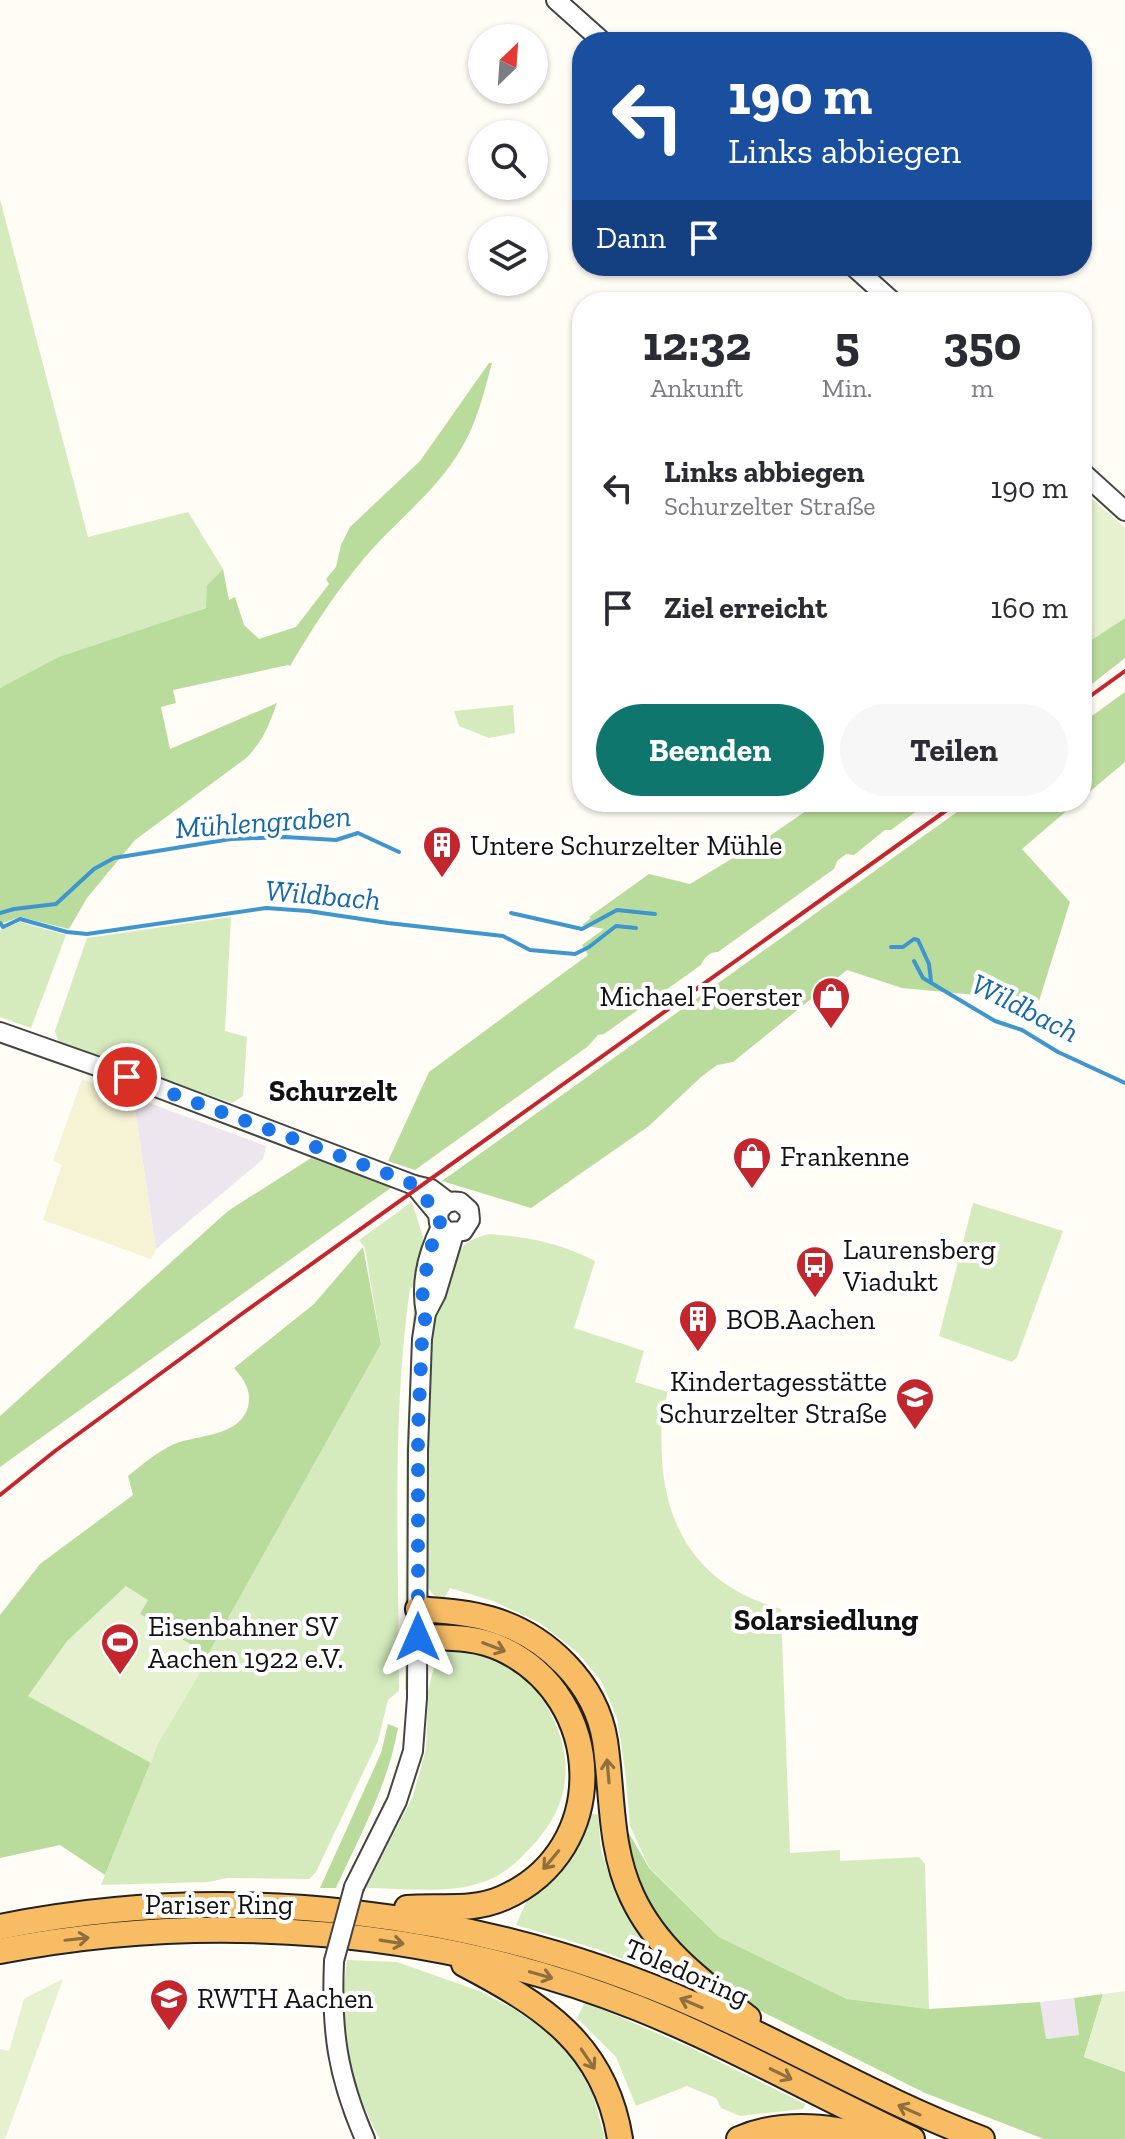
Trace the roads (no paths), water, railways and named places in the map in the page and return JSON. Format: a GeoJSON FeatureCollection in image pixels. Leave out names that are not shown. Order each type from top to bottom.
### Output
{"type":"FeatureCollection","features":[{"type":"Feature","properties":{"kind":"highway"},"geometry":{"type":"LineString","coordinates":[[418,1609],[493,1620],[532,1637],[567,1666],[591,1700],[599,1720],[604,1738],[616,1847],[624,1876],[642,1914],[666,1948],[690,1973],[786,2049]]}},
{"type":"Feature","properties":{"kind":"highway"},"geometry":{"type":"LineString","coordinates":[[351,1913],[418,1907],[458,1909],[502,1898],[531,1880],[555,1856],[578,1810],[583,1776],[578,1735],[566,1706],[549,1683],[521,1659],[489,1644],[460,1638],[418,1637]]}},
{"type":"Feature","properties":{"kind":"highway","name":"Pariser Ring"},"geometry":{"type":"LineString","coordinates":[[0,1927],[66,1916],[168,1907],[286,1908],[351,1913]]}},
{"type":"Feature","properties":{"kind":"highway","name":"Toledoring"},"geometry":{"type":"LineString","coordinates":[[351,1913],[444,1926],[567,1956],[675,1996],[910,2110],[982,2139]]}},
{"type":"Feature","properties":{"kind":"highway","name":"Pariser Ring"},"geometry":{"type":"LineString","coordinates":[[0,1951],[67,1940],[232,1931],[359,1937],[438,1950]]}},
{"type":"Feature","properties":{"kind":"highway"},"geometry":{"type":"LineString","coordinates":[[438,1950],[511,1989],[556,2021],[578,2044],[596,2070],[614,2113],[620,2139]]}},
{"type":"Feature","properties":{"kind":"highway","name":"Toledoring"},"geometry":{"type":"LineString","coordinates":[[438,1950],[546,1976],[639,2009],[737,2053],[912,2139]]}},
{"type":"Feature","properties":{"kind":"highway"},"geometry":{"type":"LineString","coordinates":[[739,2139],[798,2127],[834,2129],[877,2139]]}},
{"type":"Feature","properties":{"kind":"street"},"geometry":{"type":"LineString","coordinates":[[556,0],[592,32]]}},
{"type":"Feature","properties":{"kind":"street"},"geometry":{"type":"LineString","coordinates":[[864,276],[882,292]]}},
{"type":"Feature","properties":{"kind":"street"},"geometry":{"type":"LineString","coordinates":[[1092,481],[1125,511]]}},
{"type":"Feature","properties":{"kind":"street"},"geometry":{"type":"LineString","coordinates":[[0,1032],[156,1087],[414,1185],[445,1219],[436,1294],[426,1313],[422,1339],[418,1438],[416,1729],[409,1770],[354,1887],[334,1961],[332,2002],[335,2047],[341,2076],[365,2139]]}},
{"type":"Feature","properties":{"kind":"waterway","name":"Mühlengraben"},"geometry":{"type":"LineString","coordinates":[[0,913],[56,904],[94,869],[114,858],[231,839],[285,837],[336,840],[358,833],[399,852]]}},
{"type":"Feature","properties":{"kind":"waterway","name":"Wildbach"},"geometry":{"type":"LineString","coordinates":[[0,923],[3,927],[20,919],[67,932],[87,934],[266,908],[503,936],[530,950],[575,954],[616,926],[636,928]]}},
{"type":"Feature","properties":{"kind":"waterway","name":"Mühlengraben"},"geometry":{"type":"LineString","coordinates":[[511,913],[582,929],[617,910],[655,914]]}},
{"type":"Feature","properties":{"kind":"waterway","name":"Mühlengraben"},"geometry":{"type":"LineString","coordinates":[[891,947],[903,947],[914,939],[918,940],[929,964],[931,981]]}},
{"type":"Feature","properties":{"kind":"waterway","name":"Wildbach"},"geometry":{"type":"LineString","coordinates":[[914,961],[923,978],[995,1021],[1022,1030],[1058,1052],[1125,1083]]}},
{"type":"Feature","properties":{"kind":"railway"},"geometry":{"type":"LineString","coordinates":[[1092,695],[1125,671]]}},
{"type":"Feature","properties":{"kind":"railway"},"geometry":{"type":"LineString","coordinates":[[0,1495],[243,1313],[944,812]]}},
{"type":"Feature","properties":{"kind":"place","name":"Untere Schurzelter Mühle"},"geometry":{"type":"Point","coordinates":[442,879]}},
{"type":"Feature","properties":{"kind":"place","name":"Michael Foerster"},"geometry":{"type":"Point","coordinates":[831,1030]}},
{"type":"Feature","properties":{"kind":"place","name":"Frankenne"},"geometry":{"type":"Point","coordinates":[752,1190]}},
{"type":"Feature","properties":{"kind":"place","name":"Laurensberg Viadukt"},"geometry":{"type":"Point","coordinates":[815,1299]}},
{"type":"Feature","properties":{"kind":"place","name":"BOB.Aachen"},"geometry":{"type":"Point","coordinates":[698,1353]}},
{"type":"Feature","properties":{"kind":"place","name":"Kindertagesstätte Schurzelter Straße"},"geometry":{"type":"Point","coordinates":[915,1431]}},
{"type":"Feature","properties":{"kind":"place","name":"Eisenbahner SV Aachen 1922 e.V."},"geometry":{"type":"Point","coordinates":[120,1676]}},
{"type":"Feature","properties":{"kind":"place","name":"RWTH Aachen"},"geometry":{"type":"Point","coordinates":[169,2032]}},
{"type":"Feature","properties":{"kind":"district","name":"Schurzelt"},"geometry":{"type":"Point","coordinates":[333,1091]}},
{"type":"Feature","properties":{"kind":"district","name":"Solarsiedlung"},"geometry":{"type":"Point","coordinates":[826,1620]}}]}
